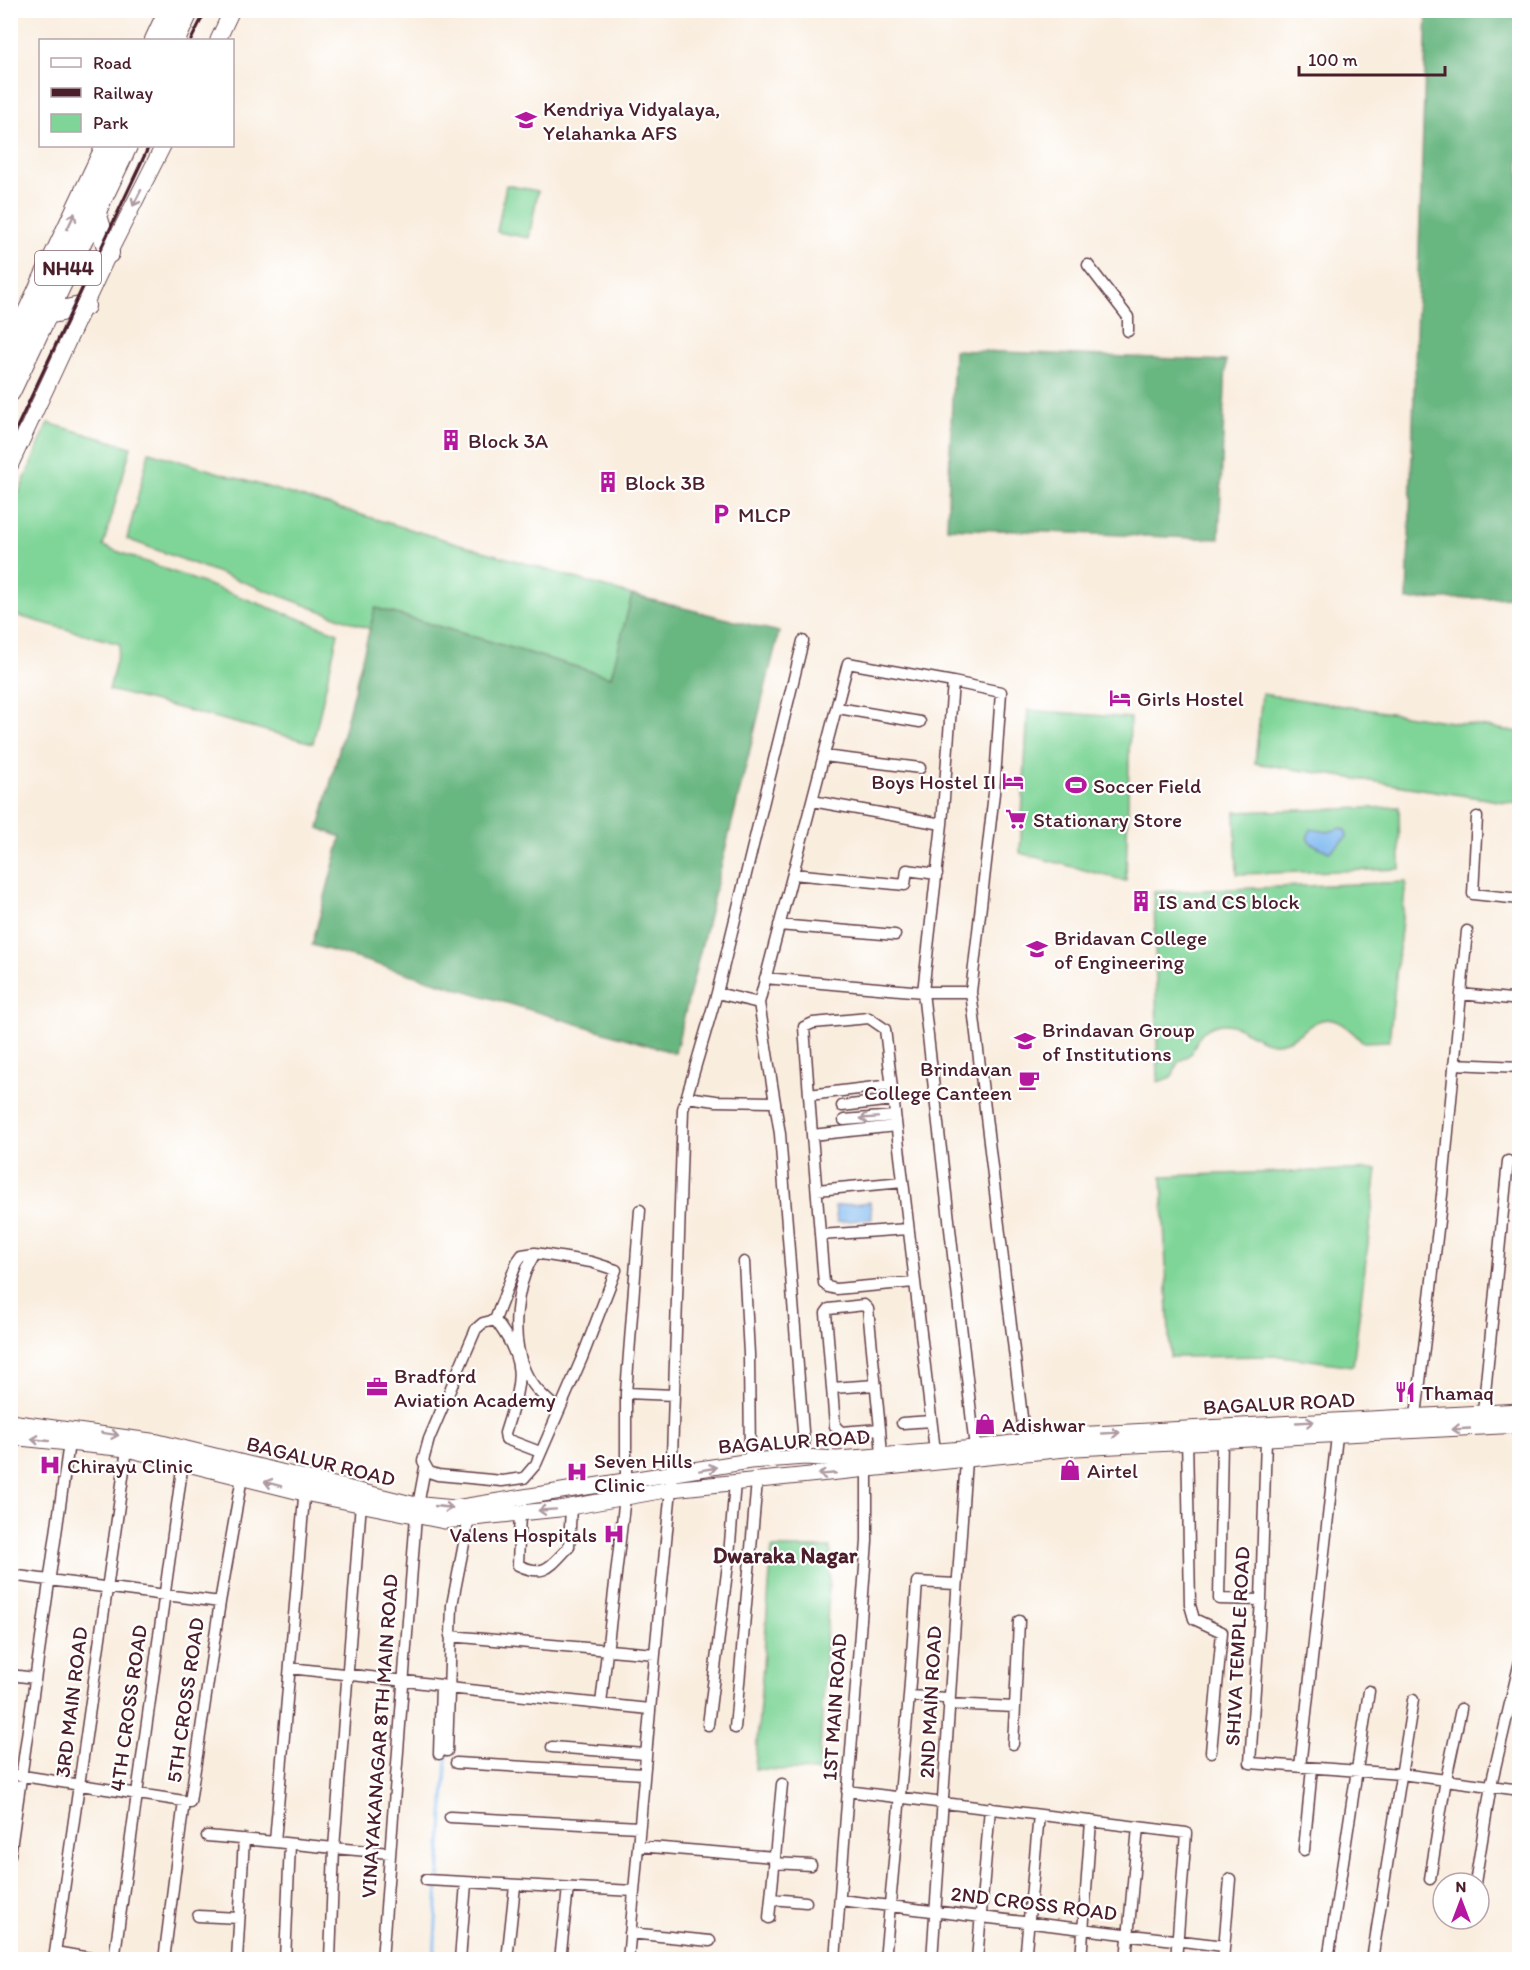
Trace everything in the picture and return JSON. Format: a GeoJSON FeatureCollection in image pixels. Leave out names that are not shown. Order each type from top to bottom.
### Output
{"type":"FeatureCollection","features":[{"type":"Feature","properties":{"kind":"highway"},"geometry":{"type":"LineString","coordinates":[[155,39],[169,10]]}},
{"type":"Feature","properties":{"kind":"highway"},"geometry":{"type":"LineString","coordinates":[[176,39],[189,10]]}},
{"type":"Feature","properties":{"kind":"highway","name":"NH44"},"geometry":{"type":"LineString","coordinates":[[10,350],[106,147]]}},
{"type":"Feature","properties":{"kind":"highway","name":"NH44"},"geometry":{"type":"LineString","coordinates":[[10,392],[127,147]]}},
{"type":"Feature","properties":{"kind":"highway"},"geometry":{"type":"LineString","coordinates":[[96,213],[109,253]]}},
{"type":"Feature","properties":{"kind":"highway"},"geometry":{"type":"LineString","coordinates":[[47,314],[85,306]]}},
{"type":"Feature","properties":{"kind":"main road"},"geometry":{"type":"LineString","coordinates":[[218,39],[232,10]]}},
{"type":"Feature","properties":{"kind":"main road"},"geometry":{"type":"LineString","coordinates":[[10,466],[109,253],[162,147]]}},
{"type":"Feature","properties":{"kind":"main road","name":"BAGALUR ROAD"},"geometry":{"type":"LineString","coordinates":[[10,1422],[158,1442],[361,1503],[417,1510],[523,1505],[626,1490],[671,1482],[750,1461],[805,1457],[867,1463],[882,1456],[935,1451],[1076,1448],[1416,1416],[1520,1411]]}},
{"type":"Feature","properties":{"kind":"main road","name":"BAGALUR ROAD"},"geometry":{"type":"LineString","coordinates":[[671,1482],[757,1480],[1074,1435],[1187,1436],[1222,1441],[1520,1425]]}},
{"type":"Feature","properties":{"kind":"main road","name":"BAGALUR ROAD"},"geometry":{"type":"LineString","coordinates":[[10,1437],[127,1449],[242,1477],[305,1486],[417,1510],[444,1521],[469,1518],[491,1507],[523,1505],[571,1507],[626,1490]]}},
{"type":"Feature","properties":{"kind":"street"},"geometry":{"type":"LineString","coordinates":[[1088,265],[1128,317],[1128,330]]}},
{"type":"Feature","properties":{"kind":"street"},"geometry":{"type":"LineString","coordinates":[[628,1959],[671,1482],[682,1109],[717,993],[803,641]]}},
{"type":"Feature","properties":{"kind":"street"},"geometry":{"type":"LineString","coordinates":[[805,1457],[780,1134],[773,1102],[759,1003],[848,663],[1001,692],[994,793],[971,992],[1024,1442]]}},
{"type":"Feature","properties":{"kind":"street","name":"2ND MAIN ROAD"},"geometry":{"type":"LineString","coordinates":[[932,1959],[966,1452],[923,992],[942,824],[952,682]]}},
{"type":"Feature","properties":{"kind":"street"},"geometry":{"type":"LineString","coordinates":[[838,708],[921,722]]}},
{"type":"Feature","properties":{"kind":"street"},"geometry":{"type":"LineString","coordinates":[[824,756],[921,768]]}},
{"type":"Feature","properties":{"kind":"street"},"geometry":{"type":"LineString","coordinates":[[812,801],[942,824]]}},
{"type":"Feature","properties":{"kind":"street"},"geometry":{"type":"LineString","coordinates":[[1477,817],[1473,894],[1520,899]]}},
{"type":"Feature","properties":{"kind":"street"},"geometry":{"type":"LineString","coordinates":[[793,874],[905,885],[907,870],[937,874]]}},
{"type":"Feature","properties":{"kind":"street"},"geometry":{"type":"LineString","coordinates":[[779,925],[895,935]]}},
{"type":"Feature","properties":{"kind":"street"},"geometry":{"type":"LineString","coordinates":[[1416,1416],[1442,1195],[1467,931]]}},
{"type":"Feature","properties":{"kind":"street"},"geometry":{"type":"LineString","coordinates":[[765,978],[923,992],[971,992]]}},
{"type":"Feature","properties":{"kind":"street"},"geometry":{"type":"LineString","coordinates":[[717,993],[759,1003]]}},
{"type":"Feature","properties":{"kind":"street"},"geometry":{"type":"LineString","coordinates":[[1461,994],[1520,1000]]}},
{"type":"Feature","properties":{"kind":"street"},"geometry":{"type":"LineString","coordinates":[[914,1282],[828,1287],[825,1282],[803,1034],[804,1027],[813,1023],[869,1018],[885,1029],[935,1451]]}},
{"type":"Feature","properties":{"kind":"street"},"geometry":{"type":"LineString","coordinates":[[1454,1064],[1520,1067]]}},
{"type":"Feature","properties":{"kind":"street"},"geometry":{"type":"LineString","coordinates":[[809,1095],[891,1086]]}},
{"type":"Feature","properties":{"kind":"street"},"geometry":{"type":"LineString","coordinates":[[687,1097],[716,1101],[773,1102]]}},
{"type":"Feature","properties":{"kind":"street"},"geometry":{"type":"LineString","coordinates":[[842,1106],[893,1100]]}},
{"type":"Feature","properties":{"kind":"street"},"geometry":{"type":"LineString","coordinates":[[844,1120],[895,1121]]}},
{"type":"Feature","properties":{"kind":"street"},"geometry":{"type":"LineString","coordinates":[[813,1136],[895,1121]]}},
{"type":"Feature","properties":{"kind":"street"},"geometry":{"type":"LineString","coordinates":[[1483,1413],[1508,1161]]}},
{"type":"Feature","properties":{"kind":"street"},"geometry":{"type":"LineString","coordinates":[[817,1190],[903,1182]]}},
{"type":"Feature","properties":{"kind":"street"},"geometry":{"type":"LineString","coordinates":[[601,1704],[626,1490],[626,1393],[640,1210]]}},
{"type":"Feature","properties":{"kind":"street"},"geometry":{"type":"LineString","coordinates":[[820,1234],[908,1229]]}},
{"type":"Feature","properties":{"kind":"street"},"geometry":{"type":"LineString","coordinates":[[535,1253],[529,1262],[518,1303],[519,1345],[525,1371],[540,1393],[559,1410]]}},
{"type":"Feature","properties":{"kind":"street"},"geometry":{"type":"LineString","coordinates":[[540,1452],[506,1439],[505,1433],[520,1384],[514,1348],[495,1320],[517,1262],[522,1255],[535,1253],[591,1262],[616,1270],[582,1358],[536,1464],[524,1478],[518,1565],[541,1572],[546,1571],[569,1547],[571,1507]]}},
{"type":"Feature","properties":{"kind":"street"},"geometry":{"type":"LineString","coordinates":[[744,1262],[749,1354],[750,1461]]}},
{"type":"Feature","properties":{"kind":"street"},"geometry":{"type":"LineString","coordinates":[[880,1430],[837,1430],[826,1313],[832,1307],[864,1305],[868,1309],[876,1385],[880,1430],[882,1456]]}},
{"type":"Feature","properties":{"kind":"street","name":"VINAYAKANAGAR 8TH MAIN ROAD"},"geometry":{"type":"LineString","coordinates":[[382,1959],[417,1510],[425,1468],[423,1461],[429,1439],[476,1329],[483,1323],[495,1320]]}},
{"type":"Feature","properties":{"kind":"street"},"geometry":{"type":"LineString","coordinates":[[832,1388],[876,1385]]}},
{"type":"Feature","properties":{"kind":"street"},"geometry":{"type":"LineString","coordinates":[[626,1393],[674,1395]]}},
{"type":"Feature","properties":{"kind":"street"},"geometry":{"type":"LineString","coordinates":[[902,1423],[931,1421]]}},
{"type":"Feature","properties":{"kind":"street"},"geometry":{"type":"LineString","coordinates":[[1187,1436],[1190,1605],[1194,1619],[1222,1632],[1210,1752]]}},
{"type":"Feature","properties":{"kind":"street"},"geometry":{"type":"LineString","coordinates":[[1300,1767],[1337,1436]]}},
{"type":"Feature","properties":{"kind":"street","name":"SHIVA TEMPLE ROAD"},"geometry":{"type":"LineString","coordinates":[[1266,1439],[1261,1600],[1250,1763],[1401,1774],[1520,1790]]}},
{"type":"Feature","properties":{"kind":"street"},"geometry":{"type":"LineString","coordinates":[[1222,1441],[1219,1599],[1261,1600]]}},
{"type":"Feature","properties":{"kind":"street"},"geometry":{"type":"LineString","coordinates":[[10,1855],[16,1774],[35,1678],[69,1443]]}},
{"type":"Feature","properties":{"kind":"street","name":"3RD MAIN ROAD"},"geometry":{"type":"LineString","coordinates":[[55,1956],[127,1449]]}},
{"type":"Feature","properties":{"kind":"street","name":"4TH CROSS ROAD"},"geometry":{"type":"LineString","coordinates":[[114,1959],[183,1462]]}},
{"type":"Feature","properties":{"kind":"street","name":"1ST MAIN ROAD"},"geometry":{"type":"LineString","coordinates":[[835,1959],[867,1541],[867,1463]]}},
{"type":"Feature","properties":{"kind":"street"},"geometry":{"type":"LineString","coordinates":[[425,1468],[438,1475],[502,1481],[524,1478]]}},
{"type":"Feature","properties":{"kind":"street","name":"5TH CROSS ROAD"},"geometry":{"type":"LineString","coordinates":[[164,1959],[184,1801],[190,1802],[220,1602],[242,1477]]}},
{"type":"Feature","properties":{"kind":"street"},"geometry":{"type":"LineString","coordinates":[[735,1728],[757,1480]]}},
{"type":"Feature","properties":{"kind":"street"},"geometry":{"type":"LineString","coordinates":[[491,1507],[502,1481]]}},
{"type":"Feature","properties":{"kind":"street"},"geometry":{"type":"LineString","coordinates":[[708,1725],[729,1556],[735,1482]]}},
{"type":"Feature","properties":{"kind":"street"},"geometry":{"type":"LineString","coordinates":[[275,1842],[305,1486]]}},
{"type":"Feature","properties":{"kind":"street"},"geometry":{"type":"LineString","coordinates":[[330,1959],[334,1848],[361,1503]]}},
{"type":"Feature","properties":{"kind":"street"},"geometry":{"type":"LineString","coordinates":[[290,1668],[441,1685],[443,1752],[452,1605],[469,1518]]}},
{"type":"Feature","properties":{"kind":"street"},"geometry":{"type":"LineString","coordinates":[[10,1575],[220,1602]]}},
{"type":"Feature","properties":{"kind":"street"},"geometry":{"type":"LineString","coordinates":[[885,1959],[909,1696],[916,1582],[956,1584]]}},
{"type":"Feature","properties":{"kind":"street"},"geometry":{"type":"LineString","coordinates":[[1013,1744],[1019,1621]]}},
{"type":"Feature","properties":{"kind":"street"},"geometry":{"type":"LineString","coordinates":[[450,1636],[502,1638],[655,1654]]}},
{"type":"Feature","properties":{"kind":"street"},"geometry":{"type":"LineString","coordinates":[[1477,1871],[1491,1785],[1520,1661]]}},
{"type":"Feature","properties":{"kind":"street"},"geometry":{"type":"LineString","coordinates":[[10,1675],[35,1678]]}},
{"type":"Feature","properties":{"kind":"street"},"geometry":{"type":"LineString","coordinates":[[448,1688],[649,1709]]}},
{"type":"Feature","properties":{"kind":"street"},"geometry":{"type":"LineString","coordinates":[[1328,1959],[1369,1691]]}},
{"type":"Feature","properties":{"kind":"street"},"geometry":{"type":"LineString","coordinates":[[909,1696],[1015,1707]]}},
{"type":"Feature","properties":{"kind":"street"},"geometry":{"type":"LineString","coordinates":[[1372,1959],[1413,1700]]}},
{"type":"Feature","properties":{"kind":"street"},"geometry":{"type":"LineString","coordinates":[[1430,1879],[1446,1779],[1461,1709]]}},
{"type":"Feature","properties":{"kind":"street"},"geometry":{"type":"LineString","coordinates":[[552,1746],[645,1754]]}},
{"type":"Feature","properties":{"kind":"street"},"geometry":{"type":"LineString","coordinates":[[456,1763],[644,1774]]}},
{"type":"Feature","properties":{"kind":"street"},"geometry":{"type":"LineString","coordinates":[[1304,1850],[1312,1768]]}},
{"type":"Feature","properties":{"kind":"street"},"geometry":{"type":"LineString","coordinates":[[16,1774],[184,1801]]}},
{"type":"Feature","properties":{"kind":"street"},"geometry":{"type":"LineString","coordinates":[[769,1918],[782,1784]]}},
{"type":"Feature","properties":{"kind":"street"},"geometry":{"type":"LineString","coordinates":[[847,1791],[1186,1833],[1176,1959]]}},
{"type":"Feature","properties":{"kind":"street"},"geometry":{"type":"LineString","coordinates":[[977,1959],[990,1808]]}},
{"type":"Feature","properties":{"kind":"street"},"geometry":{"type":"LineString","coordinates":[[1025,1959],[1039,1815]]}},
{"type":"Feature","properties":{"kind":"street"},"geometry":{"type":"LineString","coordinates":[[450,1817],[639,1827]]}},
{"type":"Feature","properties":{"kind":"street"},"geometry":{"type":"LineString","coordinates":[[1081,1959],[1091,1821]]}},
{"type":"Feature","properties":{"kind":"street"},"geometry":{"type":"LineString","coordinates":[[1126,1959],[1138,1827]]}},
{"type":"Feature","properties":{"kind":"street"},"geometry":{"type":"LineString","coordinates":[[207,1836],[390,1853]]}},
{"type":"Feature","properties":{"kind":"street"},"geometry":{"type":"LineString","coordinates":[[237,1959],[244,1839]]}},
{"type":"Feature","properties":{"kind":"street"},"geometry":{"type":"LineString","coordinates":[[285,1959],[290,1844]]}},
{"type":"Feature","properties":{"kind":"street"},"geometry":{"type":"LineString","coordinates":[[638,1846],[811,1865]]}},
{"type":"Feature","properties":{"kind":"street"},"geometry":{"type":"LineString","coordinates":[[1222,1959],[1230,1879]]}},
{"type":"Feature","properties":{"kind":"street"},"geometry":{"type":"LineString","coordinates":[[426,1880],[634,1891]]}},
{"type":"Feature","properties":{"kind":"street"},"geometry":{"type":"LineString","coordinates":[[460,1959],[466,1883]]}},
{"type":"Feature","properties":{"kind":"street"},"geometry":{"type":"LineString","coordinates":[[507,1959],[515,1886]]}},
{"type":"Feature","properties":{"kind":"street"},"geometry":{"type":"LineString","coordinates":[[560,1959],[568,1888]]}},
{"type":"Feature","properties":{"kind":"street"},"geometry":{"type":"LineString","coordinates":[[771,1899],[806,1902]]}},
{"type":"Feature","properties":{"kind":"street","name":"2ND CROSS ROAD"},"geometry":{"type":"LineString","coordinates":[[840,1900],[1224,1946]]}},
{"type":"Feature","properties":{"kind":"street"},"geometry":{"type":"LineString","coordinates":[[198,1916],[239,1918]]}},
{"type":"Feature","properties":{"kind":"street"},"geometry":{"type":"LineString","coordinates":[[630,1933],[710,1941]]}},
{"type":"Feature","properties":{"kind":"street"},"geometry":{"type":"LineString","coordinates":[[55,1956],[101,1959]]}},
{"type":"Feature","properties":{"kind":"green space"},"geometry":{"type":"Polygon","coordinates":[[[1427,11],[1519,11],[1519,597],[1407,600],[1427,11]]]}},
{"type":"Feature","properties":{"kind":"green space"},"geometry":{"type":"Polygon","coordinates":[[[506,185],[538,191],[529,238],[497,232],[506,185]]]}},
{"type":"Feature","properties":{"kind":"green space"},"geometry":{"type":"Polygon","coordinates":[[[954,350],[1226,361],[1219,539],[947,528],[954,350]]]}},
{"type":"Feature","properties":{"kind":"green space"},"geometry":{"type":"Polygon","coordinates":[[[48,423],[131,447],[103,546],[338,633],[313,743],[109,690],[120,644],[11,614],[11,512],[48,423]]]}},
{"type":"Feature","properties":{"kind":"green space"},"geometry":{"type":"Polygon","coordinates":[[[149,452],[632,595],[611,677],[376,608],[370,629],[127,539],[149,452]]]}},
{"type":"Feature","properties":{"kind":"green space"},"geometry":{"type":"Polygon","coordinates":[[[632,595],[779,632],[675,1053],[312,945],[341,837],[319,828],[375,608],[611,677],[632,595]]]}},
{"type":"Feature","properties":{"kind":"green space"},"geometry":{"type":"Polygon","coordinates":[[[1262,694],[1519,732],[1519,804],[1255,763],[1262,694]]]}},
{"type":"Feature","properties":{"kind":"green space","name":"Soccer Field"},"geometry":{"type":"Polygon","coordinates":[[[1028,710],[1130,718],[1126,881],[1020,853],[1028,710]]]}},
{"type":"Feature","properties":{"kind":"green space"},"geometry":{"type":"Polygon","coordinates":[[[1399,807],[1400,869],[1237,874],[1235,812],[1399,807]]]}},
{"type":"Feature","properties":{"kind":"green space"},"geometry":{"type":"Polygon","coordinates":[[[1406,882],[1389,1041],[1362,1042],[1346,1027],[1333,1020],[1314,1023],[1286,1041],[1273,1043],[1257,1038],[1235,1026],[1219,1025],[1202,1033],[1191,1053],[1179,1061],[1172,1077],[1158,1082],[1154,892],[1406,882]]]}},
{"type":"Feature","properties":{"kind":"green space"},"geometry":{"type":"Polygon","coordinates":[[[1377,1169],[1353,1366],[1281,1356],[1170,1357],[1162,1176],[1377,1169]]]}},
{"type":"Feature","properties":{"kind":"green space"},"geometry":{"type":"Polygon","coordinates":[[[772,1548],[831,1548],[819,1771],[755,1769],[772,1548]]]}},
{"type":"Feature","properties":{"kind":"water"},"geometry":{"type":"Polygon","coordinates":[[[1341,828],[1346,830],[1347,837],[1329,852],[1311,843],[1307,838],[1311,829],[1328,832],[1341,828]]]}},
{"type":"Feature","properties":{"kind":"water"},"geometry":{"type":"Polygon","coordinates":[[[870,1202],[872,1219],[837,1222],[835,1206],[870,1202]]]}},
{"type":"Feature","properties":{"kind":"waterway"},"geometry":{"type":"LineString","coordinates":[[439,1877],[447,1756]]}},
{"type":"Feature","properties":{"kind":"waterway"},"geometry":{"type":"LineString","coordinates":[[434,1960],[438,1884]]}},
{"type":"Feature","properties":{"kind":"railway"},"geometry":{"type":"LineString","coordinates":[[192,39],[206,10]]}},
{"type":"Feature","properties":{"kind":"railway"},"geometry":{"type":"LineString","coordinates":[[10,442],[149,147]]}},
{"type":"Feature","properties":{"kind":"place","name":"Kendriya Vidyalaya, Yelahanka AFS"},"geometry":{"type":"Point","coordinates":[526,120]}},
{"type":"Feature","properties":{"kind":"place","name":"Block 3A"},"geometry":{"type":"Point","coordinates":[451,440]}},
{"type":"Feature","properties":{"kind":"place","name":"Block 3B"},"geometry":{"type":"Point","coordinates":[608,482]}},
{"type":"Feature","properties":{"kind":"place","name":"MLCP"},"geometry":{"type":"Point","coordinates":[721,514]}},
{"type":"Feature","properties":{"kind":"place","name":"Girls Hostel"},"geometry":{"type":"Point","coordinates":[1120,698]}},
{"type":"Feature","properties":{"kind":"place","name":"Boys Hostel II"},"geometry":{"type":"Point","coordinates":[1013,781]}},
{"type":"Feature","properties":{"kind":"place","name":"Soccer Field"},"geometry":{"type":"Point","coordinates":[1076,785]}},
{"type":"Feature","properties":{"kind":"place","name":"Stationary Store"},"geometry":{"type":"Point","coordinates":[1016,819]}},
{"type":"Feature","properties":{"kind":"place","name":"IS and CS block"},"geometry":{"type":"Point","coordinates":[1141,901]}},
{"type":"Feature","properties":{"kind":"place","name":"Bridavan College of Engineering"},"geometry":{"type":"Point","coordinates":[1037,949]}},
{"type":"Feature","properties":{"kind":"place","name":"Brindavan Group of Institutions"},"geometry":{"type":"Point","coordinates":[1025,1041]}},
{"type":"Feature","properties":{"kind":"place","name":"Brindavan College Canteen"},"geometry":{"type":"Point","coordinates":[1029,1080]}},
{"type":"Feature","properties":{"kind":"place","name":"Bradford Aviation Academy"},"geometry":{"type":"Point","coordinates":[377,1387]}},
{"type":"Feature","properties":{"kind":"place","name":"Thamaq"},"geometry":{"type":"Point","coordinates":[1405,1392]}},
{"type":"Feature","properties":{"kind":"place","name":"Adishwar"},"geometry":{"type":"Point","coordinates":[985,1424]}},
{"type":"Feature","properties":{"kind":"place","name":"Chirayu Clinic"},"geometry":{"type":"Point","coordinates":[50,1465]}},
{"type":"Feature","properties":{"kind":"place","name":"Airtel"},"geometry":{"type":"Point","coordinates":[1070,1470]}},
{"type":"Feature","properties":{"kind":"place","name":"Seven Hills Clinic"},"geometry":{"type":"Point","coordinates":[577,1472]}},
{"type":"Feature","properties":{"kind":"place","name":"Valens Hospitals"},"geometry":{"type":"Point","coordinates":[614,1534]}},
{"type":"Feature","properties":{"kind":"district","name":"Dwaraka Nagar"},"geometry":{"type":"Point","coordinates":[785,1555]}}]}
